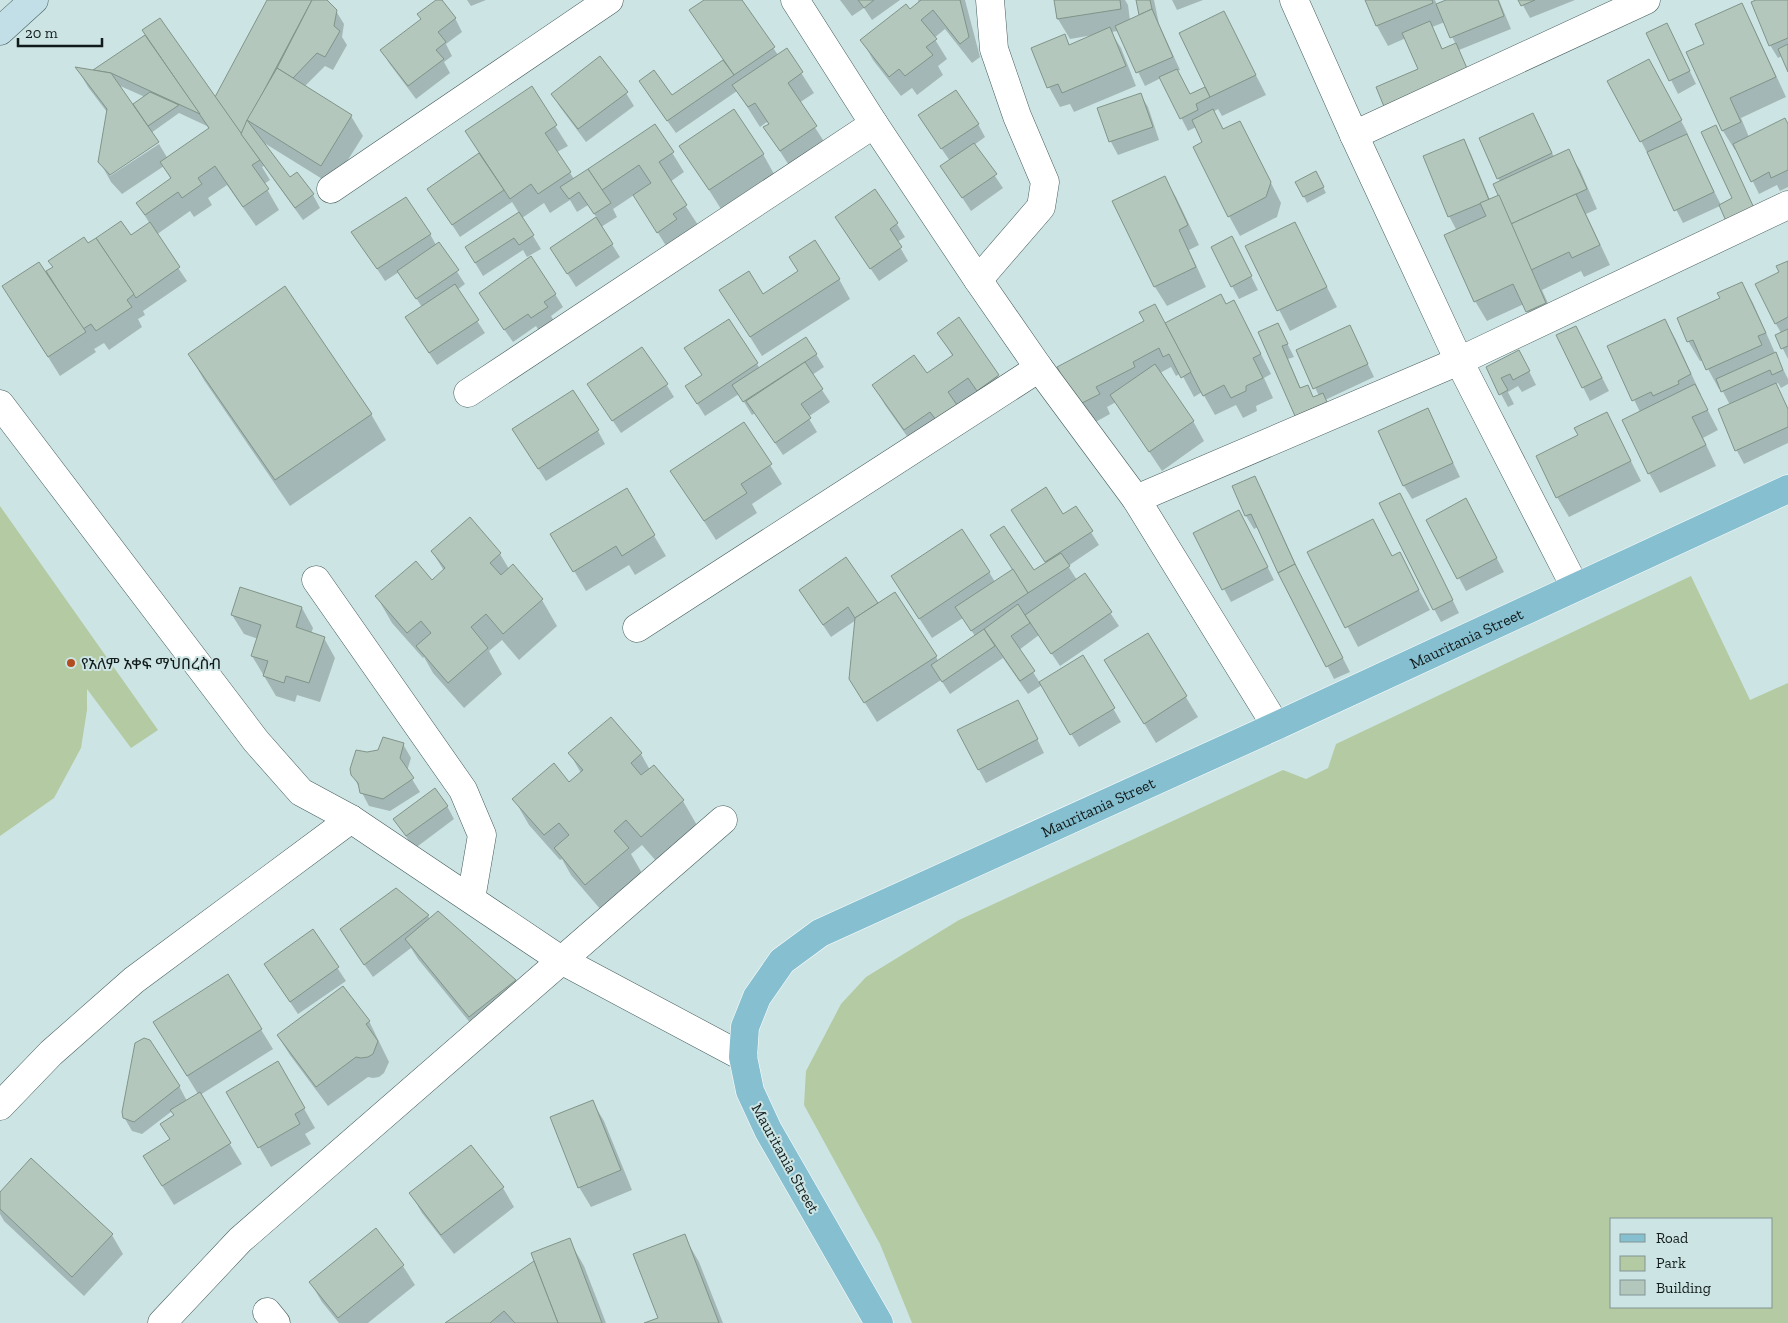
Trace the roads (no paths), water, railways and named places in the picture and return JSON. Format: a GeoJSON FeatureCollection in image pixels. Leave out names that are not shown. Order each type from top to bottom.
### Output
{"type":"FeatureCollection","features":[{"type":"Feature","properties":{"kind":"main road","name":"Mauritania Street"},"geometry":{"type":"LineString","coordinates":[[879,1323],[768,1130],[750,1091],[742,1057],[745,1027],[757,997],[782,961],[820,933],[1276,726],[1788,489]]}},
{"type":"Feature","properties":{"kind":"street"},"geometry":{"type":"LineString","coordinates":[[0,31],[34,0]]}},
{"type":"Feature","properties":{"kind":"street"},"geometry":{"type":"LineString","coordinates":[[331,189],[609,0]]}},
{"type":"Feature","properties":{"kind":"street"},"geometry":{"type":"LineString","coordinates":[[795,0],[874,124],[978,280],[1039,368],[1136,499],[1276,726]]}},
{"type":"Feature","properties":{"kind":"street"},"geometry":{"type":"LineString","coordinates":[[978,280],[1041,207],[1045,182],[1017,116],[994,49],[990,0]]}},
{"type":"Feature","properties":{"kind":"street"},"geometry":{"type":"LineString","coordinates":[[1294,0],[1354,135],[1459,360],[1576,587]]}},
{"type":"Feature","properties":{"kind":"street"},"geometry":{"type":"LineString","coordinates":[[1354,135],[1646,0]]}},
{"type":"Feature","properties":{"kind":"street"},"geometry":{"type":"LineString","coordinates":[[468,393],[874,124]]}},
{"type":"Feature","properties":{"kind":"street"},"geometry":{"type":"LineString","coordinates":[[1136,499],[1459,360],[1788,205]]}},
{"type":"Feature","properties":{"kind":"street"},"geometry":{"type":"LineString","coordinates":[[637,628],[1039,368]]}},
{"type":"Feature","properties":{"kind":"street"},"geometry":{"type":"LineString","coordinates":[[0,404],[256,741],[302,792],[351,819],[561,960],[742,1057]]}},
{"type":"Feature","properties":{"kind":"street"},"geometry":{"type":"LineString","coordinates":[[316,580],[463,790],[482,835],[471,900]]}},
{"type":"Feature","properties":{"kind":"street"},"geometry":{"type":"LineString","coordinates":[[0,1106],[51,1054],[134,980],[351,819]]}},
{"type":"Feature","properties":{"kind":"street"},"geometry":{"type":"LineString","coordinates":[[162,1323],[240,1240],[723,820]]}},
{"type":"Feature","properties":{"kind":"place","name":"የአለም አቀፍ ማህበረስብ"},"geometry":{"type":"Point","coordinates":[71,663]}}]}
